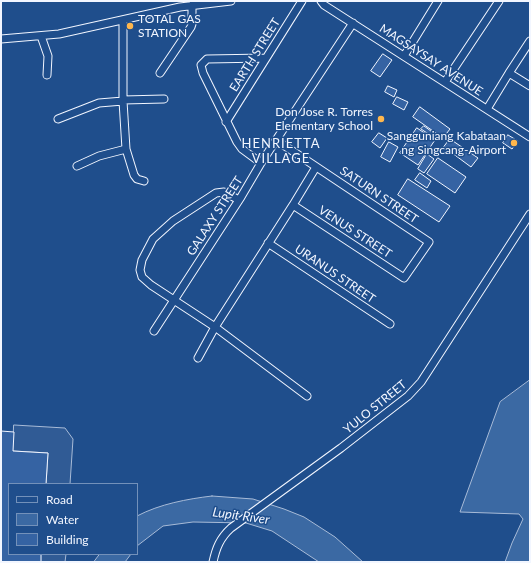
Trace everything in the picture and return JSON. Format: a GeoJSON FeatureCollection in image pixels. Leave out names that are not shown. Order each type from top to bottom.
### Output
{"type":"FeatureCollection","features":[{"type":"Feature","properties":{"kind":"street"},"geometry":{"type":"LineString","coordinates":[[1,39],[59,34],[192,5],[230,1]]}},
{"type":"Feature","properties":{"kind":"street","name":"EARTH STREET"},"geometry":{"type":"LineString","coordinates":[[226,122],[302,1]]}},
{"type":"Feature","properties":{"kind":"street","name":"MAGSAYSAY AVENUE"},"geometry":{"type":"LineString","coordinates":[[321,1],[324,5],[530,137]]}},
{"type":"Feature","properties":{"kind":"street"},"geometry":{"type":"LineString","coordinates":[[404,56],[438,1]]}},
{"type":"Feature","properties":{"kind":"street"},"geometry":{"type":"LineString","coordinates":[[446,82],[499,1]]}},
{"type":"Feature","properties":{"kind":"street"},"geometry":{"type":"LineString","coordinates":[[160,73],[191,27],[192,5]]}},
{"type":"Feature","properties":{"kind":"street"},"geometry":{"type":"LineString","coordinates":[[123,20],[123,100],[126,149],[134,176],[144,181]]}},
{"type":"Feature","properties":{"kind":"street","name":"GALAXY STREET"},"geometry":{"type":"LineString","coordinates":[[154,331],[239,200],[261,163],[353,23]]}},
{"type":"Feature","properties":{"kind":"street"},"geometry":{"type":"LineString","coordinates":[[41,36],[48,56],[47,74]]}},
{"type":"Feature","properties":{"kind":"street"},"geometry":{"type":"LineString","coordinates":[[487,109],[530,41]]}},
{"type":"Feature","properties":{"kind":"street"},"geometry":{"type":"LineString","coordinates":[[261,163],[242,149],[226,122],[203,73],[201,65],[207,59],[266,58]]}},
{"type":"Feature","properties":{"kind":"street"},"geometry":{"type":"LineString","coordinates":[[509,73],[530,86]]}},
{"type":"Feature","properties":{"kind":"street"},"geometry":{"type":"LineString","coordinates":[[58,118],[99,103],[123,100],[164,99]]}},
{"type":"Feature","properties":{"kind":"street","name":"SATURN STREET"},"geometry":{"type":"LineString","coordinates":[[276,140],[429,242],[404,278]]}},
{"type":"Feature","properties":{"kind":"street"},"geometry":{"type":"LineString","coordinates":[[77,166],[99,156],[126,149]]}},
{"type":"Feature","properties":{"kind":"street"},"geometry":{"type":"LineString","coordinates":[[198,358],[215,327],[293,205],[316,166]]}},
{"type":"Feature","properties":{"kind":"street"},"geometry":{"type":"LineString","coordinates":[[239,200],[224,192],[216,192],[173,221],[153,239],[142,260],[140,270],[142,277],[151,285],[215,327],[307,396]]}},
{"type":"Feature","properties":{"kind":"street","name":"VENUS STREET"},"geometry":{"type":"LineString","coordinates":[[293,205],[404,278]]}},
{"type":"Feature","properties":{"kind":"street","name":"YULO STREET"},"geometry":{"type":"LineString","coordinates":[[212,562],[218,544],[223,535],[231,528],[341,448],[408,396],[422,382],[530,214]]}},
{"type":"Feature","properties":{"kind":"street","name":"URANUS STREET"},"geometry":{"type":"LineString","coordinates":[[268,243],[390,324]]}},
{"type":"Feature","properties":{"kind":"shaded area"},"geometry":{"type":"Polygon","coordinates":[[[14,425],[65,428],[73,439],[70,483],[46,483],[48,453],[13,451],[14,425]]]}},
{"type":"Feature","properties":{"kind":"shaded area"},"geometry":{"type":"Polygon","coordinates":[[[41,555],[66,555],[65,562],[41,562],[41,555]]]}},
{"type":"Feature","properties":{"kind":"water"},"geometry":{"type":"Polygon","coordinates":[[[530,380],[530,562],[505,562],[523,519],[519,514],[460,512],[500,402],[530,380]]]}},
{"type":"Feature","properties":{"kind":"water","name":"Lupit River"},"geometry":{"type":"Polygon","coordinates":[[[212,496],[253,499],[284,509],[304,517],[335,537],[363,562],[319,562],[272,531],[246,523],[193,522],[163,526],[138,545],[138,516],[155,508],[212,496]]]}},
{"type":"Feature","properties":{"kind":"water"},"geometry":{"type":"Polygon","coordinates":[[[99,555],[130,555],[125,562],[94,562],[99,555]]]}},
{"type":"Feature","properties":{"kind":"building"},"geometry":{"type":"Polygon","coordinates":[[[383,54],[392,60],[380,77],[371,71],[383,54]]]}},
{"type":"Feature","properties":{"kind":"building"},"geometry":{"type":"Polygon","coordinates":[[[388,86],[397,90],[394,97],[385,92],[388,86]]]}},
{"type":"Feature","properties":{"kind":"building"},"geometry":{"type":"Polygon","coordinates":[[[397,97],[408,102],[404,110],[393,104],[397,97]]]}},
{"type":"Feature","properties":{"kind":"building"},"geometry":{"type":"Polygon","coordinates":[[[420,107],[450,129],[443,138],[413,117],[420,107]]]}},
{"type":"Feature","properties":{"kind":"building"},"geometry":{"type":"Polygon","coordinates":[[[424,126],[435,134],[433,137],[421,129],[424,126]]]}},
{"type":"Feature","properties":{"kind":"building"},"geometry":{"type":"Polygon","coordinates":[[[417,128],[435,140],[418,165],[400,153],[417,128]]]}},
{"type":"Feature","properties":{"kind":"building"},"geometry":{"type":"Polygon","coordinates":[[[379,133],[387,138],[380,148],[372,142],[379,133]]]}},
{"type":"Feature","properties":{"kind":"building"},"geometry":{"type":"Polygon","coordinates":[[[508,135],[518,141],[512,149],[503,143],[508,135]]]}},
{"type":"Feature","properties":{"kind":"building"},"geometry":{"type":"Polygon","coordinates":[[[450,139],[478,158],[471,167],[444,147],[450,139]]]}},
{"type":"Feature","properties":{"kind":"building"},"geometry":{"type":"Polygon","coordinates":[[[389,142],[398,147],[390,162],[381,157],[389,142]]]}},
{"type":"Feature","properties":{"kind":"building"},"geometry":{"type":"Polygon","coordinates":[[[427,154],[434,159],[424,173],[418,169],[427,154]]]}},
{"type":"Feature","properties":{"kind":"building"},"geometry":{"type":"Polygon","coordinates":[[[438,158],[466,177],[455,193],[427,174],[438,158]]]}},
{"type":"Feature","properties":{"kind":"building"},"geometry":{"type":"Polygon","coordinates":[[[420,173],[431,181],[427,188],[415,180],[420,173]]]}},
{"type":"Feature","properties":{"kind":"building"},"geometry":{"type":"Polygon","coordinates":[[[408,179],[450,206],[439,222],[398,195],[408,179]]]}},
{"type":"Feature","properties":{"kind":"building"},"geometry":{"type":"Polygon","coordinates":[[[1,431],[14,432],[13,451],[48,453],[46,483],[8,483],[8,555],[41,555],[41,562],[1,562],[1,431]]]}},
{"type":"Feature","properties":{"kind":"place","name":"TOTAL GAS STATION"},"geometry":{"type":"Point","coordinates":[130,26]}},
{"type":"Feature","properties":{"kind":"place","name":"Don Jose R. Torres Elementary School"},"geometry":{"type":"Point","coordinates":[381,119]}},
{"type":"Feature","properties":{"kind":"place","name":"Sangguniang Kabataan ng Singcang-Airport"},"geometry":{"type":"Point","coordinates":[514,143]}},
{"type":"Feature","properties":{"kind":"district","name":"HENRIETTA VILLAGE"},"geometry":{"type":"Point","coordinates":[281,152]}}]}
